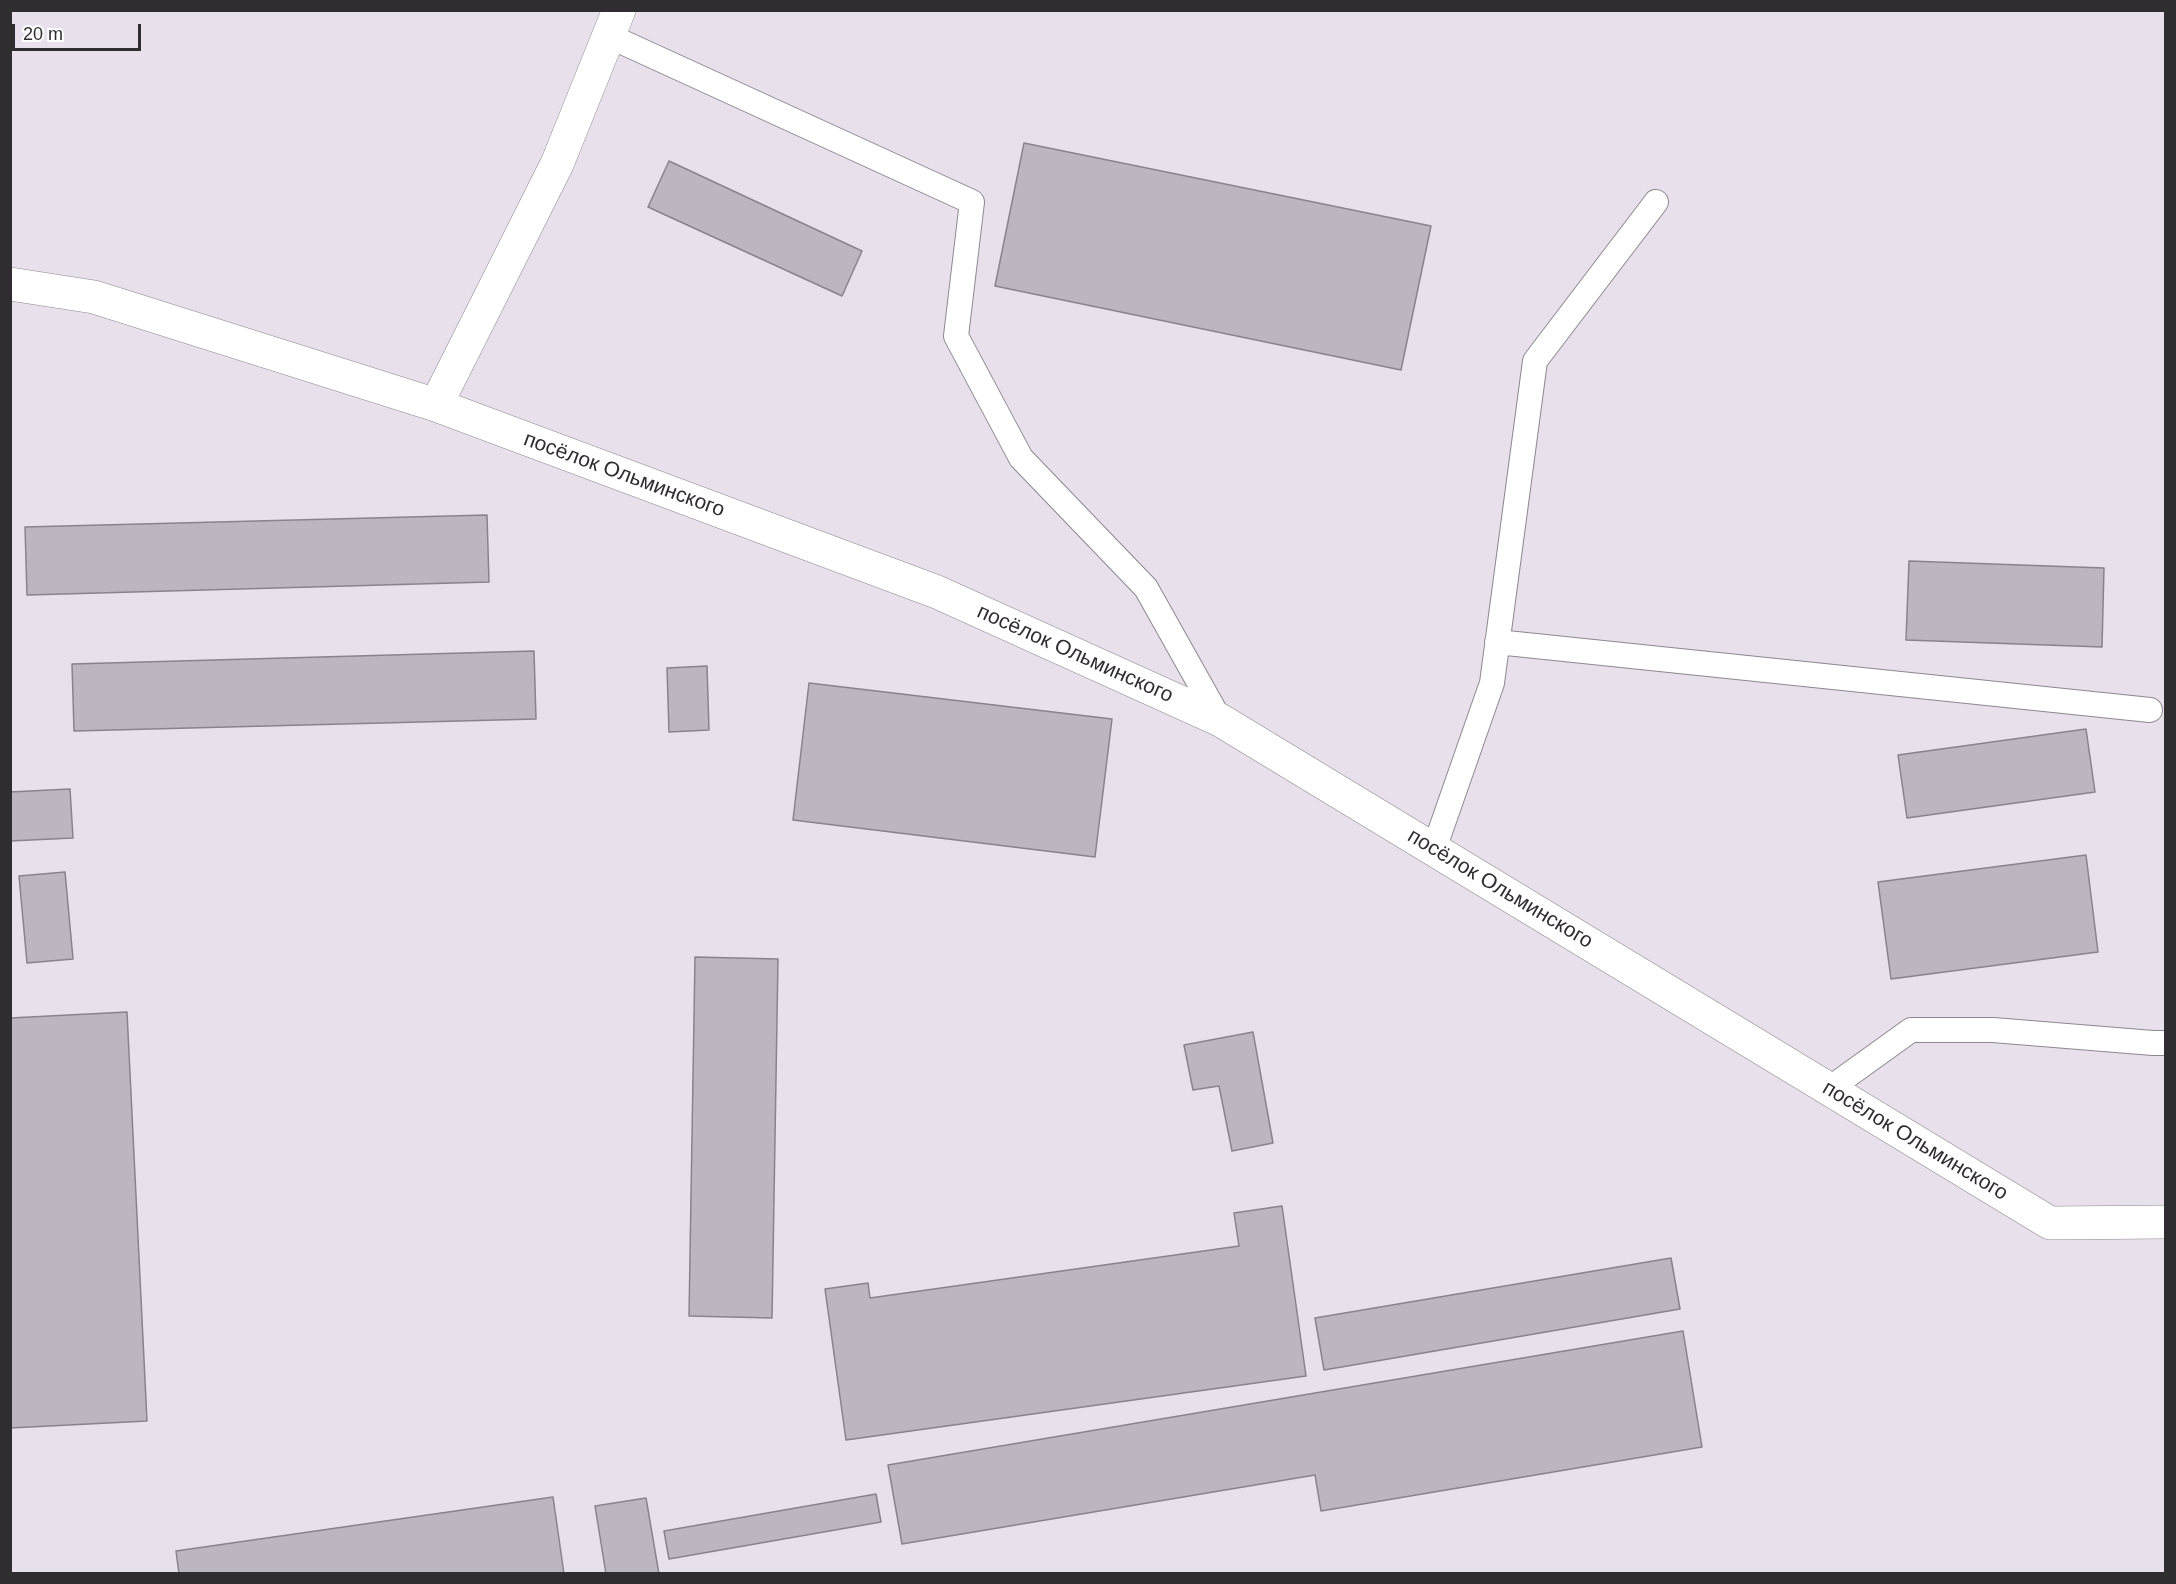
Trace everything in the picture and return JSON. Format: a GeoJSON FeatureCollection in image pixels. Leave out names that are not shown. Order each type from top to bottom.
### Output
{"type":"FeatureCollection","features":[{"type":"Feature","properties":{"kind":"street"},"geometry":{"type":"LineString","coordinates":[[436,405],[557,164],[614,23]]}},
{"type":"Feature","properties":{"kind":"street","name":"посёлок Ольминского"},"geometry":{"type":"LineString","coordinates":[[10,284],[94,297],[436,405],[937,592],[1220,720],[2050,1223],[2166,1222]]}},
{"type":"Feature","properties":{"kind":"lane"},"geometry":{"type":"LineString","coordinates":[[614,23],[972,202],[956,336],[1021,458],[1146,588],[1220,720]]}},
{"type":"Feature","properties":{"kind":"lane"},"geometry":{"type":"LineString","coordinates":[[1434,849],[1492,683],[1535,361],[1656,202]]}},
{"type":"Feature","properties":{"kind":"lane"},"geometry":{"type":"LineString","coordinates":[[1497,642],[2150,710]]}},
{"type":"Feature","properties":{"kind":"lane"},"geometry":{"type":"LineString","coordinates":[[1828,1089],[1911,1030],[1993,1030],[2153,1043],[2166,1042]]}},
{"type":"Feature","properties":{"kind":"building"},"geometry":{"type":"Polygon","coordinates":[[[1024,143],[1431,226],[1401,370],[995,286],[1024,143]]]}},
{"type":"Feature","properties":{"kind":"building"},"geometry":{"type":"Polygon","coordinates":[[[669,161],[862,251],[842,296],[648,207],[669,161]]]}},
{"type":"Feature","properties":{"kind":"building"},"geometry":{"type":"Polygon","coordinates":[[[487,515],[489,582],[27,595],[25,527],[487,515]]]}},
{"type":"Feature","properties":{"kind":"building"},"geometry":{"type":"Polygon","coordinates":[[[1909,561],[2104,568],[2102,647],[1906,640],[1909,561]]]}},
{"type":"Feature","properties":{"kind":"building"},"geometry":{"type":"Polygon","coordinates":[[[534,651],[536,719],[74,731],[72,664],[534,651]]]}},
{"type":"Feature","properties":{"kind":"building"},"geometry":{"type":"Polygon","coordinates":[[[707,666],[709,730],[669,732],[667,668],[707,666]]]}},
{"type":"Feature","properties":{"kind":"building"},"geometry":{"type":"Polygon","coordinates":[[[809,683],[1112,719],[1095,857],[793,820],[809,683]]]}},
{"type":"Feature","properties":{"kind":"building"},"geometry":{"type":"Polygon","coordinates":[[[2086,729],[2095,792],[1907,818],[1898,755],[2086,729]]]}},
{"type":"Feature","properties":{"kind":"building"},"geometry":{"type":"Polygon","coordinates":[[[70,789],[73,838],[10,841],[10,792],[70,789]]]}},
{"type":"Feature","properties":{"kind":"building"},"geometry":{"type":"Polygon","coordinates":[[[2086,855],[2098,952],[1891,979],[1878,882],[2086,855]]]}},
{"type":"Feature","properties":{"kind":"building"},"geometry":{"type":"Polygon","coordinates":[[[65,872],[73,959],[27,963],[19,876],[65,872]]]}},
{"type":"Feature","properties":{"kind":"building"},"geometry":{"type":"Polygon","coordinates":[[[695,957],[778,959],[772,1318],[689,1316],[695,957]]]}},
{"type":"Feature","properties":{"kind":"building"},"geometry":{"type":"Polygon","coordinates":[[[127,1012],[147,1421],[10,1428],[10,1018],[127,1012]]]}},
{"type":"Feature","properties":{"kind":"building"},"geometry":{"type":"Polygon","coordinates":[[[1253,1032],[1273,1143],[1232,1151],[1219,1086],[1193,1090],[1184,1045],[1253,1032]]]}},
{"type":"Feature","properties":{"kind":"building"},"geometry":{"type":"Polygon","coordinates":[[[1282,1206],[1306,1376],[846,1440],[825,1289],[868,1283],[870,1298],[1239,1246],[1234,1213],[1282,1206]]]}},
{"type":"Feature","properties":{"kind":"building"},"geometry":{"type":"Polygon","coordinates":[[[1671,1258],[1680,1309],[1324,1370],[1315,1318],[1671,1258]]]}},
{"type":"Feature","properties":{"kind":"building"},"geometry":{"type":"Polygon","coordinates":[[[1683,1331],[1702,1447],[1321,1511],[1315,1475],[902,1544],[888,1465],[1683,1331]]]}},
{"type":"Feature","properties":{"kind":"building"},"geometry":{"type":"Polygon","coordinates":[[[876,1494],[881,1522],[669,1559],[664,1531],[876,1494]]]}},
{"type":"Feature","properties":{"kind":"building"},"geometry":{"type":"Polygon","coordinates":[[[553,1497],[564,1574],[179,1574],[176,1551],[553,1497]]]}},
{"type":"Feature","properties":{"kind":"building"},"geometry":{"type":"Polygon","coordinates":[[[646,1498],[659,1574],[606,1574],[595,1506],[646,1498]]]}}]}
